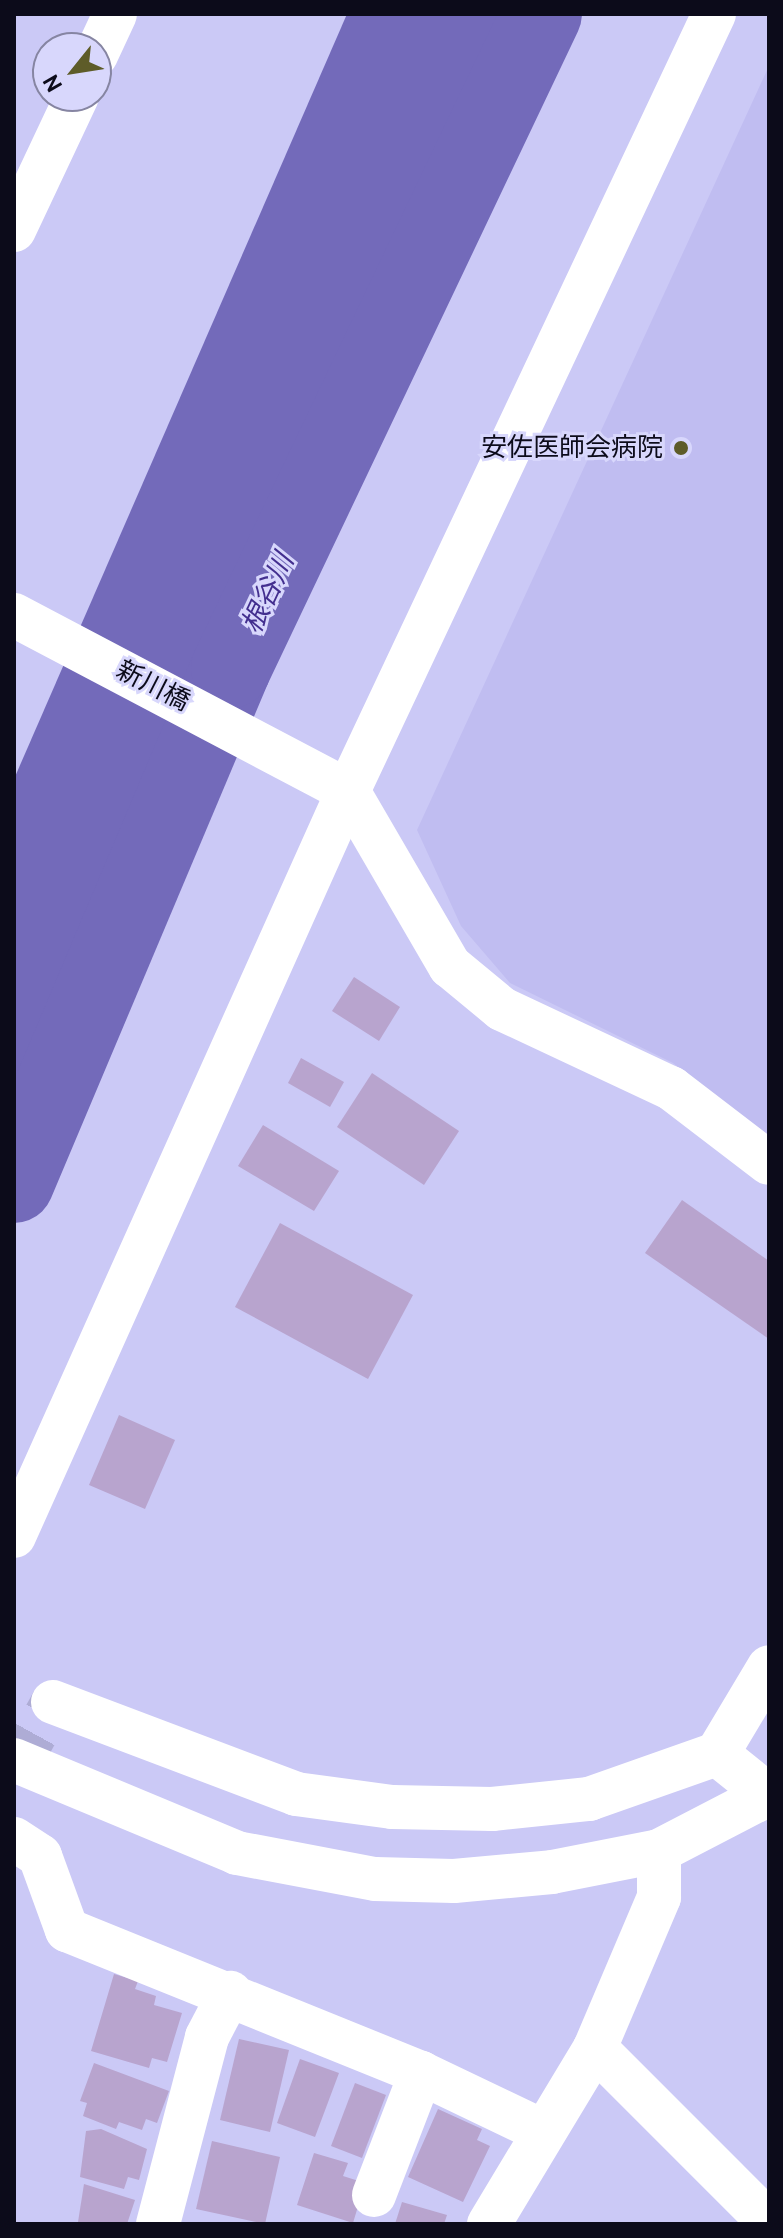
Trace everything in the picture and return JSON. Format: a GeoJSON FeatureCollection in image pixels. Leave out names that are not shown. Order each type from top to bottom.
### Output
{"type":"FeatureCollection","features":[{"type":"Feature","properties":{"kind":"street"},"geometry":{"type":"LineString","coordinates":[[14,1536],[348,791],[714,14]]}},
{"type":"Feature","properties":{"kind":"street"},"geometry":{"type":"LineString","coordinates":[[14,230],[69,112]]}},
{"type":"Feature","properties":{"kind":"street","name":"新川橋"},"geometry":{"type":"LineString","coordinates":[[14,615],[291,757],[348,791]]}},
{"type":"Feature","properties":{"kind":"street"},"geometry":{"type":"LineString","coordinates":[[348,791],[450,966],[502,1009],[671,1088],[769,1163]]}},
{"type":"Feature","properties":{"kind":"street"},"geometry":{"type":"LineString","coordinates":[[14,1471],[269,906],[348,791]]}},
{"type":"Feature","properties":{"kind":"street"},"geometry":{"type":"LineString","coordinates":[[53,1702],[296,1794],[392,1807],[492,1809],[589,1799],[717,1754],[769,1667]]}},
{"type":"Feature","properties":{"kind":"street"},"geometry":{"type":"LineString","coordinates":[[14,1760],[174,1832],[309,1870],[454,1881],[659,1851],[769,1794],[717,1754]]}},
{"type":"Feature","properties":{"kind":"street"},"geometry":{"type":"LineString","coordinates":[[14,1839],[40,1856],[67,1930],[230,1993],[421,2073],[542,2131]]}},
{"type":"Feature","properties":{"kind":"street"},"geometry":{"type":"LineString","coordinates":[[489,2224],[542,2131],[595,2048],[659,1897],[659,1851]]}},
{"type":"Feature","properties":{"kind":"street"},"geometry":{"type":"LineString","coordinates":[[158,2224],[207,2037],[230,1993]]}},
{"type":"Feature","properties":{"kind":"street"},"geometry":{"type":"LineString","coordinates":[[595,2048],[769,2222]]}},
{"type":"Feature","properties":{"kind":"street"},"geometry":{"type":"LineString","coordinates":[[374,2195],[421,2073]]}},
{"type":"Feature","properties":{"kind":"shaded area"},"geometry":{"type":"Polygon","coordinates":[[[347,14],[515,14],[14,1102],[14,779],[347,14]]]}},
{"type":"Feature","properties":{"kind":"shaded area","name":"安佐医師会病院"},"geometry":{"type":"Polygon","coordinates":[[[769,66],[769,1138],[673,1063],[510,983],[461,926],[417,830],[769,66]]]}},
{"type":"Feature","properties":{"kind":"building"},"geometry":{"type":"Polygon","coordinates":[[[354,977],[400,1007],[379,1041],[332,1011],[354,977]]]}},
{"type":"Feature","properties":{"kind":"building"},"geometry":{"type":"Polygon","coordinates":[[[301,1058],[344,1082],[330,1107],[288,1083],[301,1058]]]}},
{"type":"Feature","properties":{"kind":"building"},"geometry":{"type":"Polygon","coordinates":[[[372,1073],[459,1131],[424,1185],[337,1127],[372,1073]]]}},
{"type":"Feature","properties":{"kind":"building"},"geometry":{"type":"Polygon","coordinates":[[[263,1125],[339,1171],[314,1211],[238,1166],[263,1125]]]}},
{"type":"Feature","properties":{"kind":"building"},"geometry":{"type":"Polygon","coordinates":[[[682,1200],[769,1261],[769,1339],[645,1253],[682,1200]]]}},
{"type":"Feature","properties":{"kind":"building"},"geometry":{"type":"Polygon","coordinates":[[[280,1223],[413,1295],[368,1379],[235,1307],[280,1223]]]}},
{"type":"Feature","properties":{"kind":"building"},"geometry":{"type":"Polygon","coordinates":[[[119,1415],[175,1440],[145,1509],[89,1485],[119,1415]]]}},
{"type":"Feature","properties":{"kind":"building"},"geometry":{"type":"Polygon","coordinates":[[[114,1974],[138,1981],[135,1989],[156,1996],[154,2005],[182,2013],[167,2062],[152,2058],[149,2068],[91,2051],[114,1974]]]}},
{"type":"Feature","properties":{"kind":"building"},"geometry":{"type":"Polygon","coordinates":[[[239,2039],[289,2050],[270,2132],[220,2120],[239,2039]]]}},
{"type":"Feature","properties":{"kind":"building"},"geometry":{"type":"Polygon","coordinates":[[[300,2059],[339,2073],[315,2137],[277,2123],[300,2059]]]}},
{"type":"Feature","properties":{"kind":"building"},"geometry":{"type":"Polygon","coordinates":[[[94,2063],[169,2091],[157,2123],[146,2119],[142,2130],[119,2122],[116,2129],[83,2116],[87,2103],[80,2101],[94,2063]]]}},
{"type":"Feature","properties":{"kind":"building"},"geometry":{"type":"Polygon","coordinates":[[[355,2083],[386,2095],[362,2158],[331,2146],[355,2083]]]}},
{"type":"Feature","properties":{"kind":"building"},"geometry":{"type":"Polygon","coordinates":[[[438,2109],[482,2129],[477,2140],[490,2146],[463,2202],[408,2177],[438,2109]]]}},
{"type":"Feature","properties":{"kind":"building"},"geometry":{"type":"Polygon","coordinates":[[[101,2129],[147,2149],[139,2180],[128,2177],[124,2189],[80,2177],[86,2131],[101,2129]]]}},
{"type":"Feature","properties":{"kind":"building"},"geometry":{"type":"Polygon","coordinates":[[[212,2141],[280,2157],[265,2224],[196,2209],[212,2141]]]}},
{"type":"Feature","properties":{"kind":"building"},"geometry":{"type":"Polygon","coordinates":[[[314,2153],[348,2163],[343,2176],[365,2183],[353,2223],[297,2205],[314,2153]]]}},
{"type":"Feature","properties":{"kind":"building"},"geometry":{"type":"Polygon","coordinates":[[[84,2184],[135,2200],[127,2224],[78,2222],[84,2184]]]}},
{"type":"Feature","properties":{"kind":"building"},"geometry":{"type":"Polygon","coordinates":[[[402,2202],[447,2215],[444,2224],[395,2224],[402,2202]]]}},
{"type":"Feature","properties":{"kind":"waterway","name":"根谷川"},"geometry":{"type":"LineString","coordinates":[[14,1183],[231,668],[542,14]]}},
{"type":"Feature","properties":{"kind":"tunnel"},"geometry":{"type":"LineString","coordinates":[[14,1773],[53,1702]]}},
{"type":"Feature","properties":{"kind":"place","name":"安佐医師会病院"},"geometry":{"type":"Point","coordinates":[681,448]}}]}
